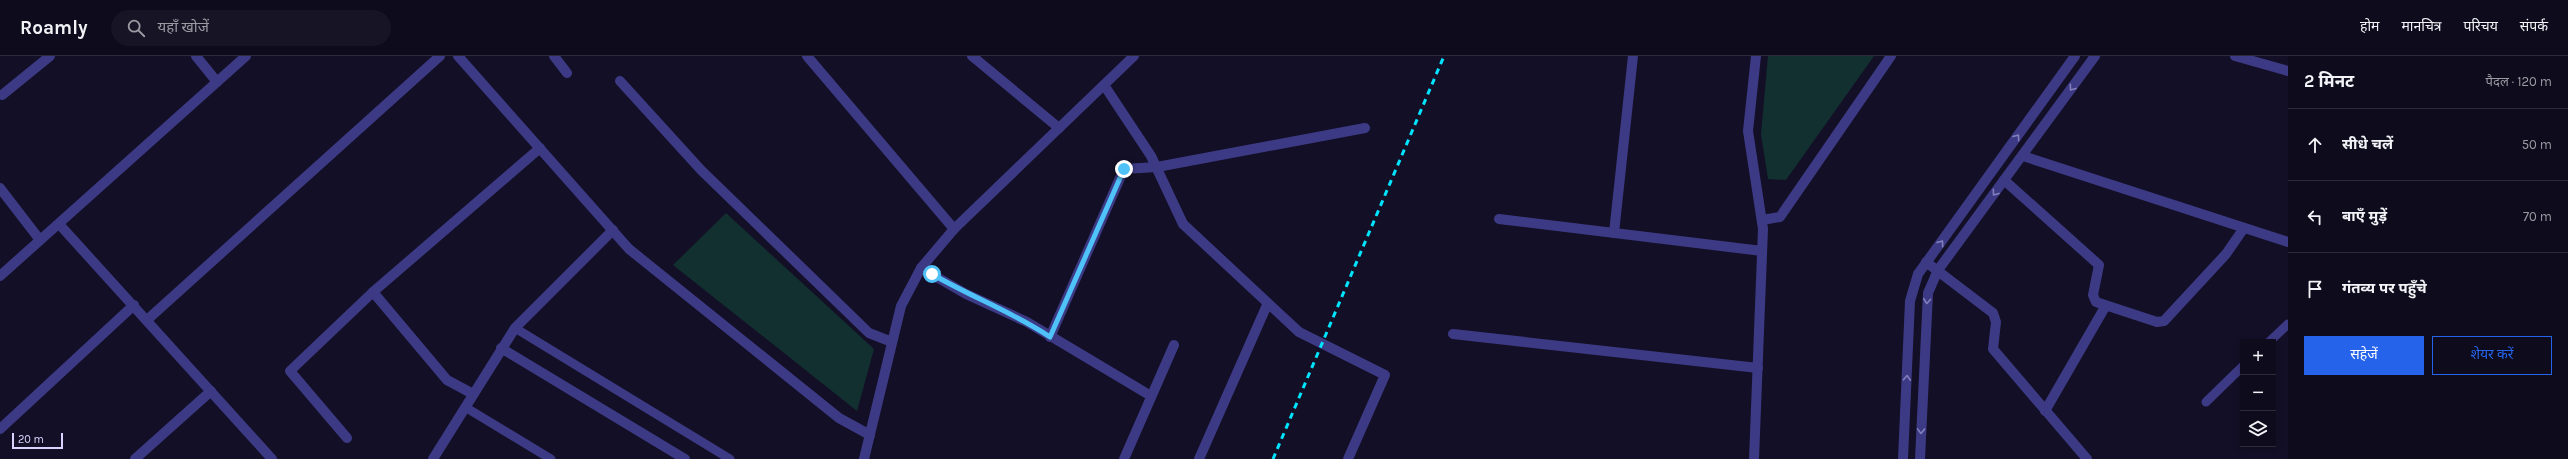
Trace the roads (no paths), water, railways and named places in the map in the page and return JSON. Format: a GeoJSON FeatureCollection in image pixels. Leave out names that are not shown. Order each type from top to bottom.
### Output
{"type":"FeatureCollection","features":[{"type":"Feature","properties":{"kind":"street"},"geometry":{"type":"LineString","coordinates":[[2,95],[50,56]]}},
{"type":"Feature","properties":{"kind":"street"},"geometry":{"type":"LineString","coordinates":[[196,56],[217,82]]}},
{"type":"Feature","properties":{"kind":"street"},"geometry":{"type":"LineString","coordinates":[[0,276],[246,56]]}},
{"type":"Feature","properties":{"kind":"street"},"geometry":{"type":"LineString","coordinates":[[148,320],[440,56]]}},
{"type":"Feature","properties":{"kind":"street"},"geometry":{"type":"LineString","coordinates":[[458,56],[629,249],[839,418],[870,435]]}},
{"type":"Feature","properties":{"kind":"street"},"geometry":{"type":"LineString","coordinates":[[554,56],[567,73]]}},
{"type":"Feature","properties":{"kind":"street"},"geometry":{"type":"LineString","coordinates":[[807,56],[954,228]]}},
{"type":"Feature","properties":{"kind":"street"},"geometry":{"type":"LineString","coordinates":[[972,56],[1059,128]]}},
{"type":"Feature","properties":{"kind":"street"},"geometry":{"type":"LineString","coordinates":[[864,459],[901,306],[921,268],[954,228],[1134,56]]}},
{"type":"Feature","properties":{"kind":"street"},"geometry":{"type":"LineString","coordinates":[[1614,233],[1633,56]]}},
{"type":"Feature","properties":{"kind":"street"},"geometry":{"type":"LineString","coordinates":[[1754,459],[1762,220],[1748,132],[1756,56]]}},
{"type":"Feature","properties":{"kind":"street"},"geometry":{"type":"LineString","coordinates":[[1762,220],[1780,217],[1892,56]]}},
{"type":"Feature","properties":{"kind":"street"},"geometry":{"type":"LineString","coordinates":[[1903,459],[1910,301],[1918,274],[2075,56]]}},
{"type":"Feature","properties":{"kind":"street"},"geometry":{"type":"LineString","coordinates":[[1920,459],[1928,293],[1938,270],[2095,56]]}},
{"type":"Feature","properties":{"kind":"street"},"geometry":{"type":"LineString","coordinates":[[2235,56],[2288,71]]}},
{"type":"Feature","properties":{"kind":"street"},"geometry":{"type":"LineString","coordinates":[[620,81],[701,170],[870,333],[892,342]]}},
{"type":"Feature","properties":{"kind":"street"},"geometry":{"type":"LineString","coordinates":[[1104,85],[1157,167],[1183,224],[1267,305],[1299,332],[1385,375],[1348,459]]}},
{"type":"Feature","properties":{"kind":"street"},"geometry":{"type":"LineString","coordinates":[[1050,337],[1124,169],[1157,167],[1365,128]]}},
{"type":"Feature","properties":{"kind":"street"},"geometry":{"type":"LineString","coordinates":[[347,438],[290,371],[373,292],[540,148]]}},
{"type":"Feature","properties":{"kind":"street"},"geometry":{"type":"LineString","coordinates":[[2023,156],[2288,242]]}},
{"type":"Feature","properties":{"kind":"street"},"geometry":{"type":"LineString","coordinates":[[2004,180],[2099,265],[2093,299],[2105,306],[2157,322],[2164,321],[2226,254],[2244,228]]}},
{"type":"Feature","properties":{"kind":"street"},"geometry":{"type":"LineString","coordinates":[[0,188],[40,240]]}},
{"type":"Feature","properties":{"kind":"street"},"geometry":{"type":"LineString","coordinates":[[1499,219],[1762,251]]}},
{"type":"Feature","properties":{"kind":"street"},"geometry":{"type":"LineString","coordinates":[[59,224],[148,320],[272,459]]}},
{"type":"Feature","properties":{"kind":"street"},"geometry":{"type":"LineString","coordinates":[[433,459],[501,348],[515,328],[613,230]]}},
{"type":"Feature","properties":{"kind":"street"},"geometry":{"type":"LineString","coordinates":[[1926,262],[1994,313],[1996,322],[1993,349],[2087,459]]}},
{"type":"Feature","properties":{"kind":"street"},"geometry":{"type":"LineString","coordinates":[[921,268],[966,294],[1027,322],[1151,396]]}},
{"type":"Feature","properties":{"kind":"street"},"geometry":{"type":"LineString","coordinates":[[373,292],[447,380],[473,394]]}},
{"type":"Feature","properties":{"kind":"street"},"geometry":{"type":"LineString","coordinates":[[0,429],[134,305]]}},
{"type":"Feature","properties":{"kind":"street"},"geometry":{"type":"LineString","coordinates":[[1199,459],[1267,305]]}},
{"type":"Feature","properties":{"kind":"street"},"geometry":{"type":"LineString","coordinates":[[2045,411],[2105,306]]}},
{"type":"Feature","properties":{"kind":"street"},"geometry":{"type":"LineString","coordinates":[[1453,334],[1758,368]]}},
{"type":"Feature","properties":{"kind":"street"},"geometry":{"type":"LineString","coordinates":[[1124,459],[1174,345]]}},
{"type":"Feature","properties":{"kind":"street"},"geometry":{"type":"LineString","coordinates":[[501,348],[685,459]]}},
{"type":"Feature","properties":{"kind":"street"},"geometry":{"type":"LineString","coordinates":[[135,459],[211,391]]}},
{"type":"Feature","properties":{"kind":"lane"},"geometry":{"type":"LineString","coordinates":[[2272,339],[2288,324]]}},
{"type":"Feature","properties":{"kind":"lane"},"geometry":{"type":"LineString","coordinates":[[515,328],[730,459]]}},
{"type":"Feature","properties":{"kind":"lane"},"geometry":{"type":"LineString","coordinates":[[2206,402],[2240,369]]}},
{"type":"Feature","properties":{"kind":"lane"},"geometry":{"type":"LineString","coordinates":[[465,407],[551,459]]}},
{"type":"Feature","properties":{"kind":"railway"},"geometry":{"type":"LineString","coordinates":[[1273,459],[1444,56]]}}]}
